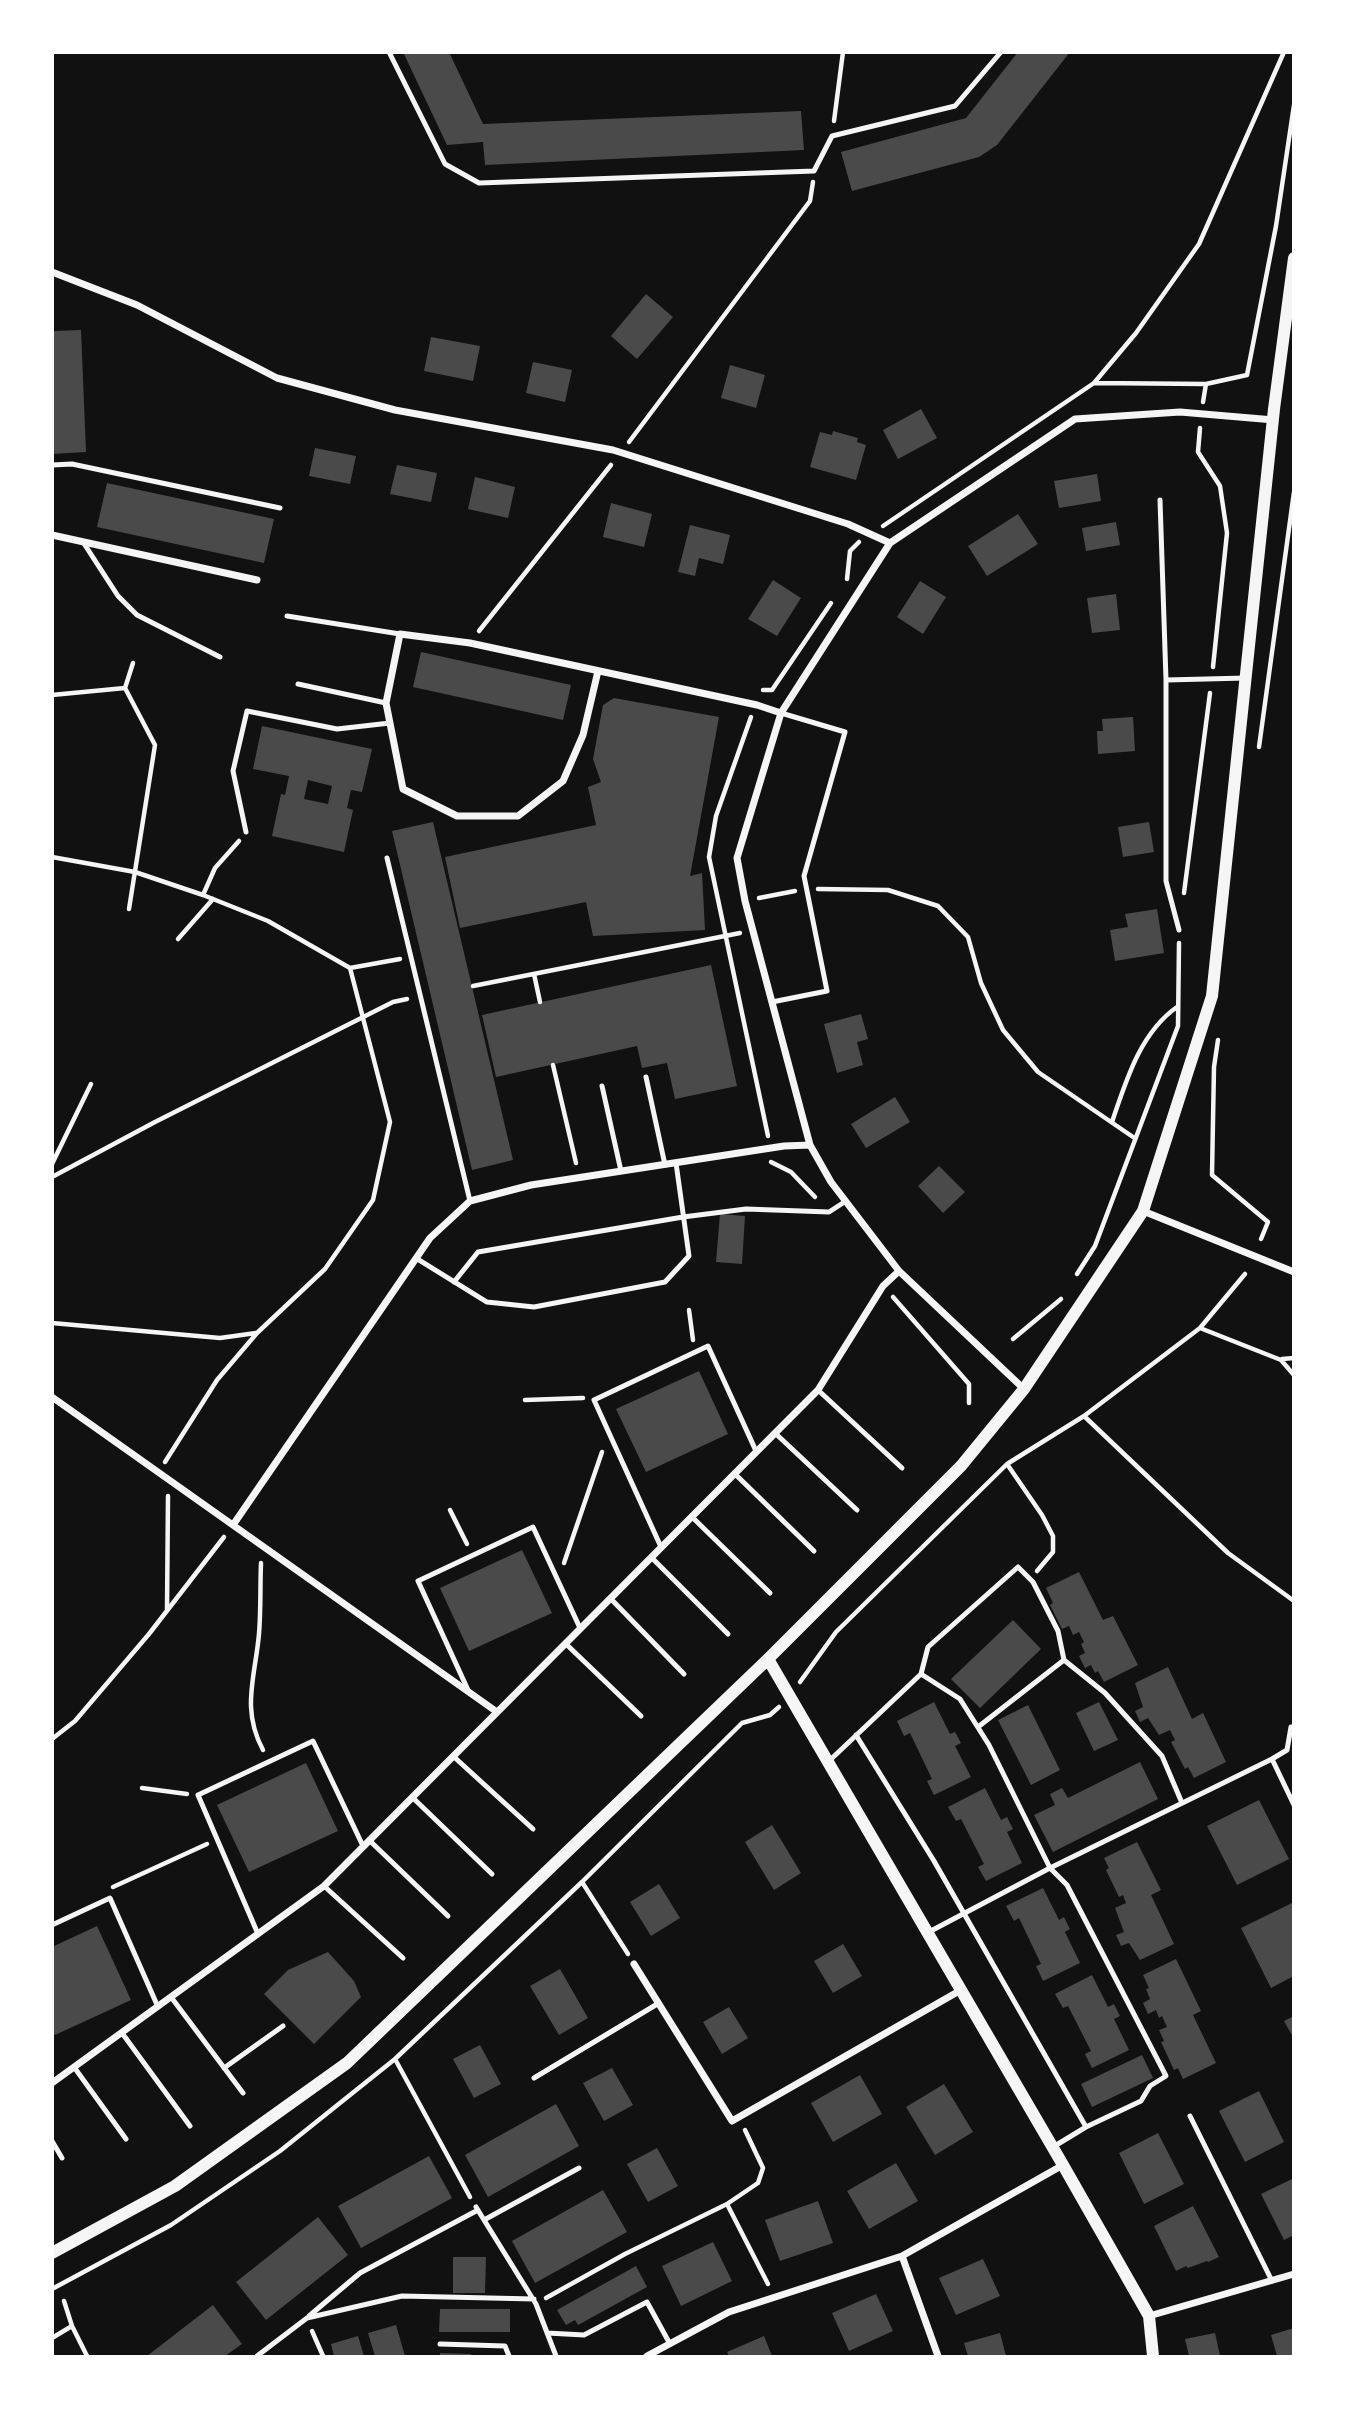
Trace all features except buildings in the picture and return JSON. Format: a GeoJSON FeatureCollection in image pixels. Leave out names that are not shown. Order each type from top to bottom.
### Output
{"type":"FeatureCollection","features":[{"type":"Feature","properties":{"kind":"street"},"geometry":{"type":"LineString","coordinates":[[52,2253],[175,2186],[347,2063],[768,1659],[961,1466],[1024,1389],[1143,1211],[1212,996],[1293,258]]}},
{"type":"Feature","properties":{"kind":"street"},"geometry":{"type":"LineString","coordinates":[[52,272],[136,305],[277,378],[395,410],[621,452],[848,524],[890,542]]}},
{"type":"Feature","properties":{"kind":"street"},"geometry":{"type":"LineString","coordinates":[[1024,1389],[899,1270],[831,1182],[810,1145],[745,901],[737,858],[781,713],[890,542],[1075,419],[1180,412],[1274,420]]}},
{"type":"Feature","properties":{"kind":"street"},"geometry":{"type":"LineString","coordinates":[[52,535],[257,580]]}},
{"type":"Feature","properties":{"kind":"street"},"geometry":{"type":"LineString","coordinates":[[598,671],[583,735],[563,781],[518,816],[457,816],[403,789],[386,703],[400,634],[470,643],[757,705],[781,713]]}},
{"type":"Feature","properties":{"kind":"street"},"geometry":{"type":"LineString","coordinates":[[233,1525],[430,1238],[470,1201],[531,1185],[771,1148],[810,1145]]}},
{"type":"Feature","properties":{"kind":"street"},"geometry":{"type":"LineString","coordinates":[[1143,1211],[1293,1272]]}},
{"type":"Feature","properties":{"kind":"street"},"geometry":{"type":"LineString","coordinates":[[53,2081],[324,1886],[818,1390],[883,1286],[899,1270]]}},
{"type":"Feature","properties":{"kind":"street"},"geometry":{"type":"LineString","coordinates":[[52,1396],[497,1712]]}},
{"type":"Feature","properties":{"kind":"street"},"geometry":{"type":"LineString","coordinates":[[768,1659],[1149,2316],[1153,2357]]}},
{"type":"Feature","properties":{"kind":"street"},"geometry":{"type":"LineString","coordinates":[[634,1964],[732,2121],[961,1990]]}},
{"type":"Feature","properties":{"kind":"street"},"geometry":{"type":"LineString","coordinates":[[647,2357],[729,2312],[902,2256],[1063,2165]]}},
{"type":"Feature","properties":{"kind":"street"},"geometry":{"type":"LineString","coordinates":[[902,2256],[938,2357]]}},
{"type":"Feature","properties":{"kind":"street"},"geometry":{"type":"LineString","coordinates":[[1149,2316],[1293,2274]]}},
{"type":"Feature","properties":{"kind":"lane"},"geometry":{"type":"LineString","coordinates":[[389,52],[445,164],[479,183],[814,171],[832,136],[955,106],[1001,52]]}},
{"type":"Feature","properties":{"kind":"lane"},"geometry":{"type":"LineString","coordinates":[[52,465],[72,464],[279,508]]}},
{"type":"Feature","properties":{"kind":"lane"},"geometry":{"type":"LineString","coordinates":[[1160,500],[1166,680],[1166,881],[1179,930]]}},
{"type":"Feature","properties":{"kind":"lane"},"geometry":{"type":"LineString","coordinates":[[83,542],[118,596],[137,615],[220,657]]}},
{"type":"Feature","properties":{"kind":"lane"},"geometry":{"type":"LineString","coordinates":[[287,616],[400,634]]}},
{"type":"Feature","properties":{"kind":"lane"},"geometry":{"type":"LineString","coordinates":[[1166,680],[1246,678]]}},
{"type":"Feature","properties":{"kind":"lane"},"geometry":{"type":"LineString","coordinates":[[298,684],[386,703]]}},
{"type":"Feature","properties":{"kind":"lane"},"geometry":{"type":"LineString","coordinates":[[246,832],[233,771],[247,711],[337,729],[390,723]]}},
{"type":"Feature","properties":{"kind":"lane"},"geometry":{"type":"LineString","coordinates":[[772,1002],[827,991],[804,876],[845,732],[781,713]]}},
{"type":"Feature","properties":{"kind":"lane"},"geometry":{"type":"LineString","coordinates":[[387,858],[470,1201]]}},
{"type":"Feature","properties":{"kind":"lane"},"geometry":{"type":"LineString","coordinates":[[646,1077],[665,1164]]}},
{"type":"Feature","properties":{"kind":"lane"},"geometry":{"type":"LineString","coordinates":[[602,1086],[621,1171]]}},
{"type":"Feature","properties":{"kind":"lane"},"geometry":{"type":"LineString","coordinates":[[416,1258],[487,1302],[534,1307],[665,1282],[689,1256],[676,1163]]}},
{"type":"Feature","properties":{"kind":"lane"},"geometry":{"type":"LineString","coordinates":[[454,1282],[478,1252],[746,1209],[829,1212],[846,1201]]}},
{"type":"Feature","properties":{"kind":"lane"},"geometry":{"type":"LineString","coordinates":[[661,1547],[594,1400],[708,1346],[756,1451]]}},
{"type":"Feature","properties":{"kind":"lane"},"geometry":{"type":"LineString","coordinates":[[818,1390],[902,1468]]}},
{"type":"Feature","properties":{"kind":"lane"},"geometry":{"type":"LineString","coordinates":[[775,1433],[857,1510]]}},
{"type":"Feature","properties":{"kind":"lane"},"geometry":{"type":"LineString","coordinates":[[734,1474],[814,1551]]}},
{"type":"Feature","properties":{"kind":"lane"},"geometry":{"type":"LineString","coordinates":[[691,1516],[771,1593]]}},
{"type":"Feature","properties":{"kind":"lane"},"geometry":{"type":"LineString","coordinates":[[468,1690],[418,1581],[533,1527],[580,1628]]}},
{"type":"Feature","properties":{"kind":"lane"},"geometry":{"type":"LineString","coordinates":[[651,1557],[728,1634]]}},
{"type":"Feature","properties":{"kind":"lane"},"geometry":{"type":"LineString","coordinates":[[828,1762],[921,1674],[928,1647],[1018,1567],[1030,1579],[1058,1632],[1063,1660],[1105,1693],[1162,1756],[1182,1803]]}},
{"type":"Feature","properties":{"kind":"lane"},"geometry":{"type":"LineString","coordinates":[[610,1598],[684,1674]]}},
{"type":"Feature","properties":{"kind":"lane"},"geometry":{"type":"LineString","coordinates":[[565,1643],[640,1716]]}},
{"type":"Feature","properties":{"kind":"lane"},"geometry":{"type":"LineString","coordinates":[[978,1727],[1063,1660]]}},
{"type":"Feature","properties":{"kind":"lane"},"geometry":{"type":"LineString","coordinates":[[921,1674],[960,1699],[989,1745],[1051,1868],[1067,1885],[1166,2076],[1150,2086],[1141,2101],[1086,2127],[1053,2147]]}},
{"type":"Feature","properties":{"kind":"lane"},"geometry":{"type":"LineString","coordinates":[[928,1933],[1051,1868],[1272,1759],[1287,1750],[1290,1727]]}},
{"type":"Feature","properties":{"kind":"lane"},"geometry":{"type":"LineString","coordinates":[[856,1735],[964,1914],[1086,2127]]}},
{"type":"Feature","properties":{"kind":"lane"},"geometry":{"type":"LineString","coordinates":[[258,1934],[198,1795],[313,1741],[366,1843],[448,1916]]}},
{"type":"Feature","properties":{"kind":"lane"},"geometry":{"type":"LineString","coordinates":[[453,1756],[533,1829]]}},
{"type":"Feature","properties":{"kind":"lane"},"geometry":{"type":"LineString","coordinates":[[1272,1759],[1293,1805]]}},
{"type":"Feature","properties":{"kind":"lane"},"geometry":{"type":"LineString","coordinates":[[412,1797],[492,1874]]}},
{"type":"Feature","properties":{"kind":"lane"},"geometry":{"type":"LineString","coordinates":[[324,1886],[403,1958]]}},
{"type":"Feature","properties":{"kind":"lane"},"geometry":{"type":"LineString","coordinates":[[52,1925],[110,1898],[158,2007]]}},
{"type":"Feature","properties":{"kind":"lane"},"geometry":{"type":"LineString","coordinates":[[171,1997],[243,2092]]}},
{"type":"Feature","properties":{"kind":"lane"},"geometry":{"type":"LineString","coordinates":[[534,2078],[659,2003]]}},
{"type":"Feature","properties":{"kind":"lane"},"geometry":{"type":"LineString","coordinates":[[224,2068],[283,2026]]}},
{"type":"Feature","properties":{"kind":"lane"},"geometry":{"type":"LineString","coordinates":[[122,2033],[190,2126]]}},
{"type":"Feature","properties":{"kind":"lane"},"geometry":{"type":"LineString","coordinates":[[74,2067],[126,2138]]}},
{"type":"Feature","properties":{"kind":"lane"},"geometry":{"type":"LineString","coordinates":[[1190,2116],[1272,2280]]}},
{"type":"Feature","properties":{"kind":"lane"},"geometry":{"type":"LineString","coordinates":[[52,2141],[62,2158]]}},
{"type":"Feature","properties":{"kind":"lane"},"geometry":{"type":"LineString","coordinates":[[484,2220],[579,2168]]}},
{"type":"Feature","properties":{"kind":"lane"},"geometry":{"type":"LineString","coordinates":[[257,2357],[360,2273],[477,2209],[535,2302],[555,2357]]}},
{"type":"Feature","properties":{"kind":"lane"},"geometry":{"type":"LineString","coordinates":[[307,2318],[402,2297],[535,2302]]}},
{"type":"Feature","properties":{"kind":"lane"},"geometry":{"type":"LineString","coordinates":[[547,2333],[584,2335],[647,2302],[670,2344]]}},
{"type":"Feature","properties":{"kind":"lane"},"geometry":{"type":"LineString","coordinates":[[440,2344],[505,2346],[509,2357]]}},
{"type":"Feature","properties":{"kind":"path"},"geometry":{"type":"LineString","coordinates":[[832,136],[843,52]]}},
{"type":"Feature","properties":{"kind":"path"},"geometry":{"type":"LineString","coordinates":[[840,589],[848,578],[850,551],[867,533],[885,525],[1094,383],[1136,333],[1199,244],[1284,52]]}},
{"type":"Feature","properties":{"kind":"path"},"geometry":{"type":"LineString","coordinates":[[1094,383],[1206,384],[1247,375],[1276,226],[1293,105]]}},
{"type":"Feature","properties":{"kind":"path"},"geometry":{"type":"LineString","coordinates":[[470,643],[621,452],[810,201],[814,171]]}},
{"type":"Feature","properties":{"kind":"path"},"geometry":{"type":"LineString","coordinates":[[1073,1279],[1094,1246],[1116,1193],[1178,1026],[1179,930],[1227,533],[1220,486],[1198,452],[1206,384]]}},
{"type":"Feature","properties":{"kind":"path"},"geometry":{"type":"LineString","coordinates":[[829,1212],[791,1172],[771,1163],[771,1148],[709,857],[716,816],[744,732],[762,690],[772,690],[833,600]]}},
{"type":"Feature","properties":{"kind":"path"},"geometry":{"type":"LineString","coordinates":[[129,909],[155,745],[125,688],[133,663]]}},
{"type":"Feature","properties":{"kind":"path"},"geometry":{"type":"LineString","coordinates":[[52,695],[125,688]]}},
{"type":"Feature","properties":{"kind":"path"},"geometry":{"type":"LineString","coordinates":[[202,895],[215,869],[246,832]]}},
{"type":"Feature","properties":{"kind":"path"},"geometry":{"type":"LineString","coordinates":[[52,857],[135,872],[202,895],[268,921],[350,968],[412,957]]}},
{"type":"Feature","properties":{"kind":"path"},"geometry":{"type":"LineString","coordinates":[[745,901],[806,889],[888,890],[938,906],[968,937],[981,983],[1003,1030],[1038,1072],[1133,1137]]}},
{"type":"Feature","properties":{"kind":"path"},"geometry":{"type":"LineString","coordinates":[[178,939],[213,900]]}},
{"type":"Feature","properties":{"kind":"path"},"geometry":{"type":"LineString","coordinates":[[473,986],[753,931]]}},
{"type":"Feature","properties":{"kind":"path"},"geometry":{"type":"LineString","coordinates":[[159,1471],[217,1380],[257,1333],[325,1269],[373,1200],[390,1122],[350,968]]}},
{"type":"Feature","properties":{"kind":"path"},"geometry":{"type":"LineString","coordinates":[[534,974],[540,1002]]}},
{"type":"Feature","properties":{"kind":"path"},"geometry":{"type":"LineString","coordinates":[[52,1177],[393,1002]]}},
{"type":"Feature","properties":{"kind":"path"},"geometry":{"type":"LineString","coordinates":[[1112,1122],[1128,1074],[1139,1053],[1163,1020],[1178,1006]]}},
{"type":"Feature","properties":{"kind":"path"},"geometry":{"type":"LineString","coordinates":[[553,1065],[579,1178]]}},
{"type":"Feature","properties":{"kind":"path"},"geometry":{"type":"LineString","coordinates":[[52,1164],[92,1084]]}},
{"type":"Feature","properties":{"kind":"path"},"geometry":{"type":"LineString","coordinates":[[1212,1175],[1268,1222],[1261,1239]]}},
{"type":"Feature","properties":{"kind":"path"},"geometry":{"type":"LineString","coordinates":[[52,2289],[182,2217],[280,2151],[395,2059],[582,1882],[742,1723],[770,1715],[790,1697],[836,1632],[1007,1464],[1084,1416],[1200,1328],[1245,1274]]}},
{"type":"Feature","properties":{"kind":"path"},"geometry":{"type":"LineString","coordinates":[[883,1286],[969,1384],[969,1403]]}},
{"type":"Feature","properties":{"kind":"path"},"geometry":{"type":"LineString","coordinates":[[1013,1339],[1059,1301],[1066,1290]]}},
{"type":"Feature","properties":{"kind":"path"},"geometry":{"type":"LineString","coordinates":[[689,1310],[695,1352]]}},
{"type":"Feature","properties":{"kind":"path"},"geometry":{"type":"LineString","coordinates":[[52,1323],[220,1338],[257,1333]]}},
{"type":"Feature","properties":{"kind":"path"},"geometry":{"type":"LineString","coordinates":[[1200,1328],[1281,1360],[1293,1375]]}},
{"type":"Feature","properties":{"kind":"path"},"geometry":{"type":"LineString","coordinates":[[1281,1360],[1293,1358]]}},
{"type":"Feature","properties":{"kind":"path"},"geometry":{"type":"LineString","coordinates":[[525,1400],[578,1396],[594,1400]]}},
{"type":"Feature","properties":{"kind":"path"},"geometry":{"type":"LineString","coordinates":[[1084,1416],[1228,1553],[1293,1601]]}},
{"type":"Feature","properties":{"kind":"path"},"geometry":{"type":"LineString","coordinates":[[558,1580],[609,1433]]}},
{"type":"Feature","properties":{"kind":"path"},"geometry":{"type":"LineString","coordinates":[[1007,1464],[1053,1536],[1053,1552],[1030,1579]]}},
{"type":"Feature","properties":{"kind":"path"},"geometry":{"type":"LineString","coordinates":[[167,1611],[169,1479]]}},
{"type":"Feature","properties":{"kind":"path"},"geometry":{"type":"LineString","coordinates":[[450,1510],[473,1555]]}},
{"type":"Feature","properties":{"kind":"path"},"geometry":{"type":"LineString","coordinates":[[52,1739],[75,1721],[167,1611],[233,1525]]}},
{"type":"Feature","properties":{"kind":"path"},"geometry":{"type":"LineString","coordinates":[[261,1544],[260,1631],[250,1708],[253,1732],[269,1762]]}},
{"type":"Feature","properties":{"kind":"path"},"geometry":{"type":"LineString","coordinates":[[142,1788],[198,1795]]}},
{"type":"Feature","properties":{"kind":"path"},"geometry":{"type":"LineString","coordinates":[[110,1898],[113,1887],[218,1840]]}},
{"type":"Feature","properties":{"kind":"path"},"geometry":{"type":"LineString","coordinates":[[582,1882],[634,1964]]}},
{"type":"Feature","properties":{"kind":"path"},"geometry":{"type":"LineString","coordinates":[[395,2059],[477,2209]]}},
{"type":"Feature","properties":{"kind":"path"},"geometry":{"type":"LineString","coordinates":[[535,2302],[727,2204],[758,2183],[763,2168],[739,2118]]}},
{"type":"Feature","properties":{"kind":"path"},"geometry":{"type":"LineString","coordinates":[[727,2204],[775,2297]]}},
{"type":"Feature","properties":{"kind":"path"},"geometry":{"type":"LineString","coordinates":[[64,2301],[87,2357]]}},
{"type":"Feature","properties":{"kind":"path"},"geometry":{"type":"LineString","coordinates":[[307,2318],[323,2357]]}},
{"type":"Feature","properties":{"kind":"path"},"geometry":{"type":"LineString","coordinates":[[52,2338],[72,2326]]}}]}
